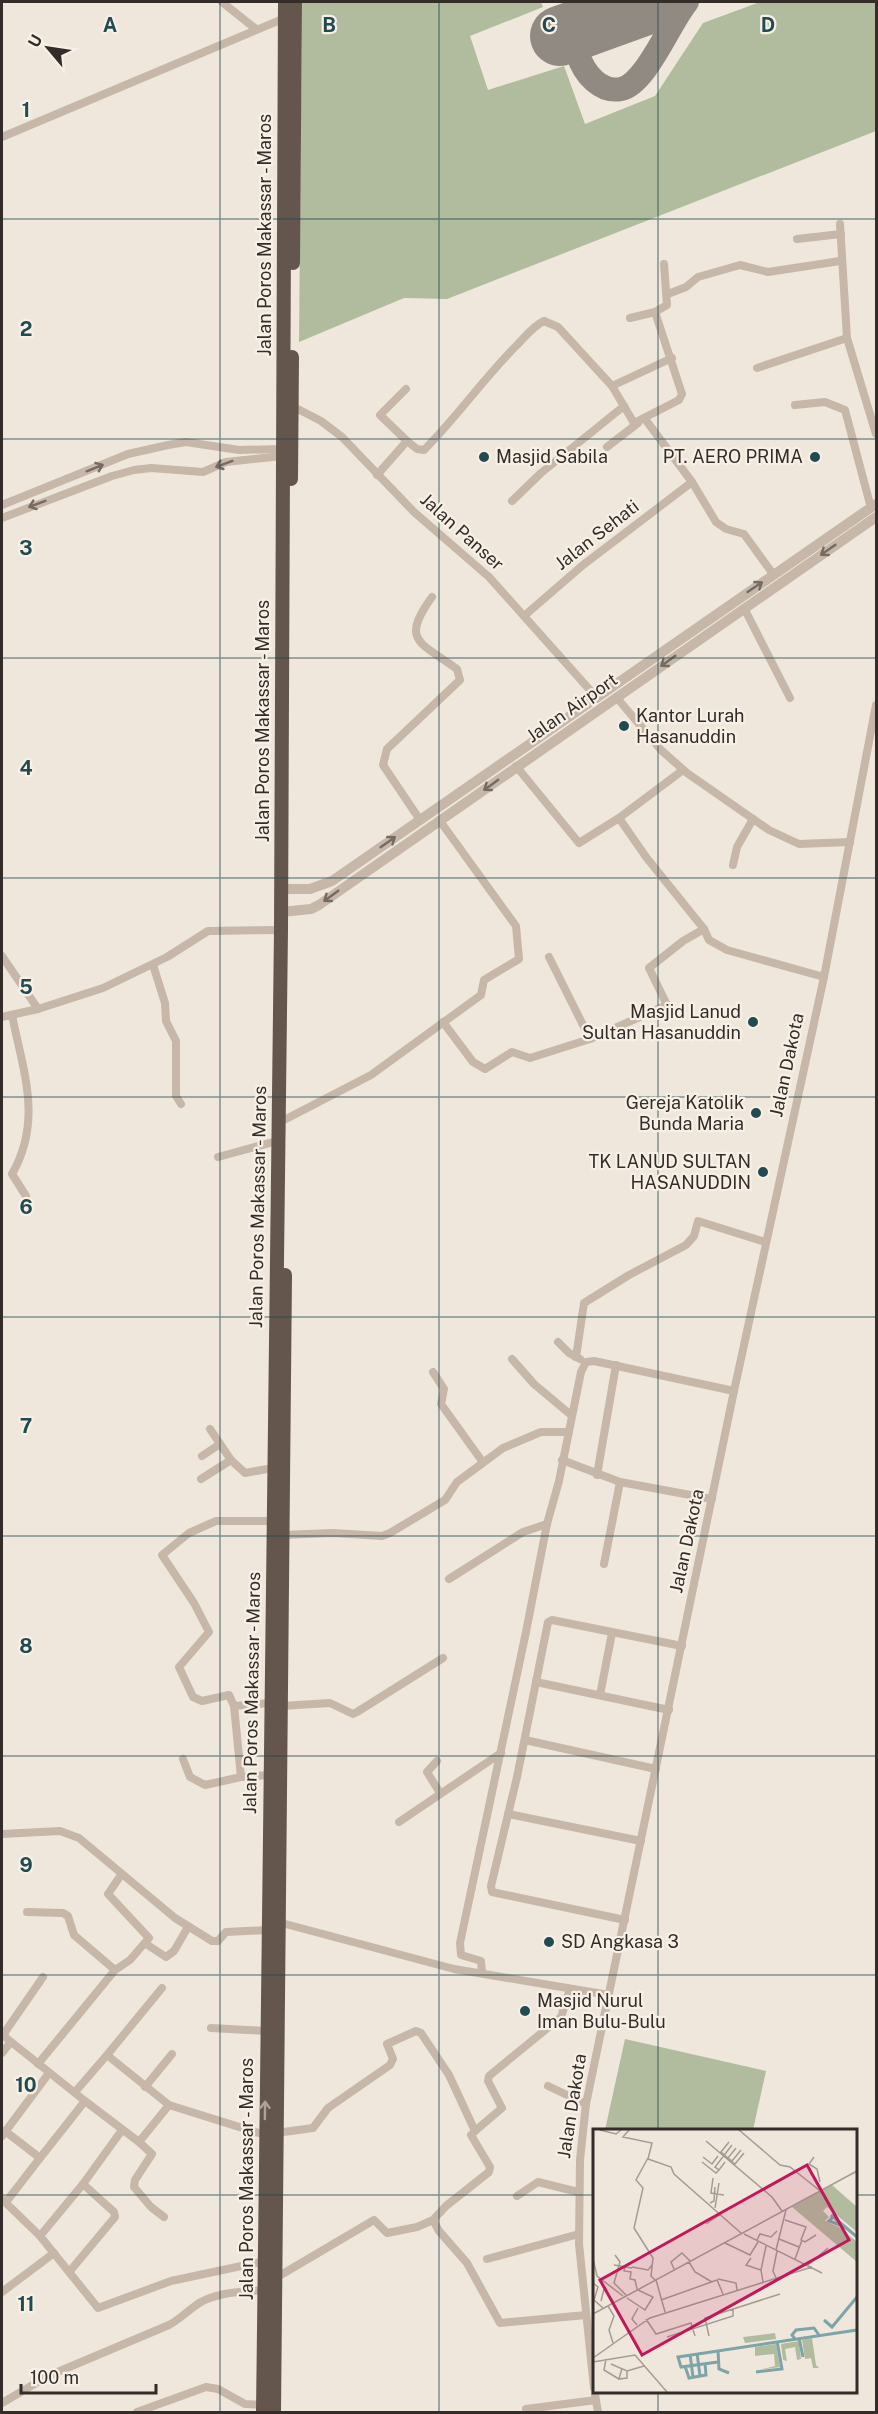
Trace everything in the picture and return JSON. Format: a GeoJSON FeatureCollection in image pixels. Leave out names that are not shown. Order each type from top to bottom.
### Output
{"type":"FeatureCollection","features":[{"type":"Feature","properties":{"kind":"highway","name":"Jalan Poros Makassar - Maros"},"geometry":{"type":"LineString","coordinates":[[285,2],[289,80],[292,406],[285,889]]}},
{"type":"Feature","properties":{"kind":"highway","name":"Jalan Poros Makassar - Maros"},"geometry":{"type":"LineString","coordinates":[[267,2410],[271,2286],[275,1704],[273,1521],[278,1496],[286,1119],[282,452],[289,80],[295,2]]}},
{"type":"Feature","properties":{"kind":"highway","name":"Jalan Poros Makassar - Maros"},"geometry":{"type":"LineString","coordinates":[[271,2286],[265,2261],[271,2134],[266,2031],[273,1926],[269,1774],[275,1704],[282,1535],[273,1468],[276,1141],[281,930],[285,912]]}},
{"type":"Feature","properties":{"kind":"street"},"geometry":{"type":"LineString","coordinates":[[222,2],[256,29]]}},
{"type":"Feature","properties":{"kind":"street"},"geometry":{"type":"LineString","coordinates":[[2,137],[285,18]]}},
{"type":"Feature","properties":{"kind":"street"},"geometry":{"type":"LineString","coordinates":[[797,239],[840,229],[840,261],[847,338],[876,434]]}},
{"type":"Feature","properties":{"kind":"street"},"geometry":{"type":"LineString","coordinates":[[668,294],[686,287],[698,277],[740,265],[768,272],[840,261]]}},
{"type":"Feature","properties":{"kind":"street"},"geometry":{"type":"LineString","coordinates":[[630,318],[665,309],[668,294],[664,264]]}},
{"type":"Feature","properties":{"kind":"street"},"geometry":{"type":"LineString","coordinates":[[607,447],[641,421],[681,398],[672,358],[655,312]]}},
{"type":"Feature","properties":{"kind":"street"},"geometry":{"type":"LineString","coordinates":[[406,389],[380,415],[417,449],[424,450],[451,423],[461,406],[496,366],[543,321],[558,327],[612,386],[632,421],[641,421]]}},
{"type":"Feature","properties":{"kind":"street"},"geometry":{"type":"LineString","coordinates":[[757,368],[847,338]]}},
{"type":"Feature","properties":{"kind":"street"},"geometry":{"type":"LineString","coordinates":[[612,386],[672,358]]}},
{"type":"Feature","properties":{"kind":"street"},"geometry":{"type":"LineString","coordinates":[[844,398],[845,410],[875,514]]}},
{"type":"Feature","properties":{"kind":"street"},"geometry":{"type":"LineString","coordinates":[[795,405],[825,402],[845,410]]}},
{"type":"Feature","properties":{"kind":"street","name":"Jalan Panser"},"geometry":{"type":"LineString","coordinates":[[292,406],[330,427],[414,512],[489,577],[597,698]]}},
{"type":"Feature","properties":{"kind":"street"},"geometry":{"type":"LineString","coordinates":[[512,501],[541,473],[624,406]]}},
{"type":"Feature","properties":{"kind":"street"},"geometry":{"type":"LineString","coordinates":[[641,421],[692,482],[720,527],[744,534],[773,574]]}},
{"type":"Feature","properties":{"kind":"street"},"geometry":{"type":"LineString","coordinates":[[377,475],[407,441]]}},
{"type":"Feature","properties":{"kind":"street"},"geometry":{"type":"LineString","coordinates":[[2,505],[129,454],[186,442],[240,450],[282,452]]}},
{"type":"Feature","properties":{"kind":"street"},"geometry":{"type":"LineString","coordinates":[[2,518],[112,476],[134,470],[151,468],[203,472],[226,462],[282,452]]}},
{"type":"Feature","properties":{"kind":"street","name":"Jalan Sehati"},"geometry":{"type":"LineString","coordinates":[[524,616],[583,565],[692,482]]}},
{"type":"Feature","properties":{"kind":"street","name":"Jalan Airport"},"geometry":{"type":"LineString","coordinates":[[285,889],[319,887],[364,865],[440,821],[583,714],[597,698],[725,614],[744,608],[875,514]]}},
{"type":"Feature","properties":{"kind":"street","name":"Jalan Airport"},"geometry":{"type":"LineString","coordinates":[[285,912],[311,909],[319,905],[420,819],[583,714],[617,698],[773,574],[875,514]]}},
{"type":"Feature","properties":{"kind":"street"},"geometry":{"type":"LineString","coordinates":[[420,819],[383,765],[387,749],[460,680],[458,669],[417,638],[414,629],[416,619],[432,597]]}},
{"type":"Feature","properties":{"kind":"street"},"geometry":{"type":"LineString","coordinates":[[744,608],[790,698]]}},
{"type":"Feature","properties":{"kind":"street"},"geometry":{"type":"LineString","coordinates":[[617,698],[657,745],[683,770],[780,836],[799,844],[850,842]]}},
{"type":"Feature","properties":{"kind":"street","name":"Jalan Dakota"},"geometry":{"type":"LineString","coordinates":[[593,2377],[585,2315],[579,2234],[578,2192],[586,2104],[765,1242],[824,977],[876,705]]}},
{"type":"Feature","properties":{"kind":"street"},"geometry":{"type":"LineString","coordinates":[[516,766],[579,843],[619,818],[683,770]]}},
{"type":"Feature","properties":{"kind":"street"},"geometry":{"type":"LineString","coordinates":[[619,818],[646,857],[704,929],[709,940],[727,950],[824,977]]}},
{"type":"Feature","properties":{"kind":"street"},"geometry":{"type":"LineString","coordinates":[[733,865],[737,847],[753,819]]}},
{"type":"Feature","properties":{"kind":"street"},"geometry":{"type":"LineString","coordinates":[[286,1119],[371,1075],[481,995],[484,980],[519,960],[516,926],[440,821]]}},
{"type":"Feature","properties":{"kind":"street"},"geometry":{"type":"LineString","coordinates":[[443,1022],[472,1062],[485,1069],[512,1052],[530,1058],[590,1039],[667,1005],[650,968],[683,941],[704,929]]}},
{"type":"Feature","properties":{"kind":"street"},"geometry":{"type":"LineString","coordinates":[[2,1017],[38,1009],[103,988],[153,965],[208,931],[281,930]]}},
{"type":"Feature","properties":{"kind":"street"},"geometry":{"type":"LineString","coordinates":[[2,956],[38,1009]]}},
{"type":"Feature","properties":{"kind":"street"},"geometry":{"type":"LineString","coordinates":[[549,957],[590,1039]]}},
{"type":"Feature","properties":{"kind":"street"},"geometry":{"type":"LineString","coordinates":[[153,965],[165,1003],[166,1021],[175,1038],[176,1096],[182,1104]]}},
{"type":"Feature","properties":{"kind":"street"},"geometry":{"type":"LineString","coordinates":[[12,1015],[29,1089],[25,1145],[12,1174],[26,1196]]}},
{"type":"Feature","properties":{"kind":"street"},"geometry":{"type":"LineString","coordinates":[[218,1157],[276,1141]]}},
{"type":"Feature","properties":{"kind":"street"},"geometry":{"type":"LineString","coordinates":[[576,1357],[584,1304],[629,1275],[686,1245],[694,1236],[698,1221],[765,1242]]}},
{"type":"Feature","properties":{"kind":"street"},"geometry":{"type":"LineString","coordinates":[[558,1342],[586,1362],[616,1365],[734,1391]]}},
{"type":"Feature","properties":{"kind":"street"},"geometry":{"type":"LineString","coordinates":[[512,1359],[534,1384],[571,1415]]}},
{"type":"Feature","properties":{"kind":"street"},"geometry":{"type":"LineString","coordinates":[[482,1972],[481,1960],[461,1955],[460,1943],[547,1524],[581,1372],[586,1362]]}},
{"type":"Feature","properties":{"kind":"street"},"geometry":{"type":"LineString","coordinates":[[597,1474],[616,1365]]}},
{"type":"Feature","properties":{"kind":"street"},"geometry":{"type":"LineString","coordinates":[[433,1372],[444,1389],[441,1404],[482,1461]]}},
{"type":"Feature","properties":{"kind":"street"},"geometry":{"type":"LineString","coordinates":[[210,1429],[231,1460],[245,1473],[273,1468]]}},
{"type":"Feature","properties":{"kind":"street"},"geometry":{"type":"LineString","coordinates":[[282,1535],[333,1533],[382,1536],[445,1500],[457,1482],[482,1461],[531,1435],[552,1431],[567,1432]]}},
{"type":"Feature","properties":{"kind":"street"},"geometry":{"type":"LineString","coordinates":[[201,1456],[220,1444]]}},
{"type":"Feature","properties":{"kind":"street"},"geometry":{"type":"LineString","coordinates":[[201,1479],[231,1460]]}},
{"type":"Feature","properties":{"kind":"street"},"geometry":{"type":"LineString","coordinates":[[562,1460],[620,1482],[712,1499]]}},
{"type":"Feature","properties":{"kind":"street"},"geometry":{"type":"LineString","coordinates":[[604,1564],[620,1482]]}},
{"type":"Feature","properties":{"kind":"street"},"geometry":{"type":"LineString","coordinates":[[241,1777],[234,1706],[229,1695],[197,1701],[179,1666],[208,1637],[209,1632],[194,1603],[162,1555],[192,1532],[216,1521],[273,1521]]}},
{"type":"Feature","properties":{"kind":"street"},"geometry":{"type":"LineString","coordinates":[[449,1579],[523,1532],[547,1524]]}},
{"type":"Feature","properties":{"kind":"street"},"geometry":{"type":"LineString","coordinates":[[625,1920],[492,1892],[491,1886],[525,1740],[549,1621],[682,1646]]}},
{"type":"Feature","properties":{"kind":"street"},"geometry":{"type":"LineString","coordinates":[[600,1695],[612,1633]]}},
{"type":"Feature","properties":{"kind":"street"},"geometry":{"type":"LineString","coordinates":[[234,1706],[330,1703],[353,1714],[443,1658]]}},
{"type":"Feature","properties":{"kind":"street"},"geometry":{"type":"LineString","coordinates":[[536,1682],[669,1710]]}},
{"type":"Feature","properties":{"kind":"street"},"geometry":{"type":"LineString","coordinates":[[525,1740],[656,1769]]}},
{"type":"Feature","properties":{"kind":"street"},"geometry":{"type":"LineString","coordinates":[[399,1822],[501,1753]]}},
{"type":"Feature","properties":{"kind":"street"},"geometry":{"type":"LineString","coordinates":[[183,1759],[190,1777],[197,1783],[211,1785],[241,1777],[269,1774]]}},
{"type":"Feature","properties":{"kind":"street"},"geometry":{"type":"LineString","coordinates":[[437,1761],[428,1772],[440,1793]]}},
{"type":"Feature","properties":{"kind":"street"},"geometry":{"type":"LineString","coordinates":[[508,1814],[641,1841]]}},
{"type":"Feature","properties":{"kind":"street"},"geometry":{"type":"LineString","coordinates":[[2,1834],[68,1833],[85,1843],[121,1875],[188,1927],[216,1942],[226,1932],[273,1926],[454,1969],[609,1995]]}},
{"type":"Feature","properties":{"kind":"street"},"geometry":{"type":"LineString","coordinates":[[38,2064],[115,1970],[146,1944],[149,1938],[108,1894],[121,1875]]}},
{"type":"Feature","properties":{"kind":"street"},"geometry":{"type":"LineString","coordinates":[[27,1912],[57,1912],[68,1916],[74,1935],[115,1970]]}},
{"type":"Feature","properties":{"kind":"street"},"geometry":{"type":"LineString","coordinates":[[146,1944],[166,1957],[174,1951],[188,1927]]}},
{"type":"Feature","properties":{"kind":"street"},"geometry":{"type":"LineString","coordinates":[[43,1977],[5,2032],[5,2037],[152,2154],[135,2180],[134,2187],[151,2207],[164,2217]]}},
{"type":"Feature","properties":{"kind":"street"},"geometry":{"type":"LineString","coordinates":[[75,2092],[162,1988]]}},
{"type":"Feature","properties":{"kind":"street"},"geometry":{"type":"LineString","coordinates":[[2,2403],[48,2376],[169,2325],[185,2316],[194,2306],[213,2296],[271,2286],[374,2220],[387,2233],[417,2227],[433,2220],[490,2170],[471,2135],[502,2108],[488,2081],[489,2076],[561,2018],[570,1989]]}},
{"type":"Feature","properties":{"kind":"street"},"geometry":{"type":"LineString","coordinates":[[211,2028],[266,2031]]}},
{"type":"Feature","properties":{"kind":"street"},"geometry":{"type":"LineString","coordinates":[[107,2055],[169,2105],[271,2134],[313,2128],[328,2108],[390,2065],[393,2059],[387,2044],[416,2031],[421,2033],[445,2068],[475,2132]]}},
{"type":"Feature","properties":{"kind":"street"},"geometry":{"type":"LineString","coordinates":[[2,2053],[10,2043]]}},
{"type":"Feature","properties":{"kind":"street"},"geometry":{"type":"LineString","coordinates":[[145,2087],[172,2054]]}},
{"type":"Feature","properties":{"kind":"street"},"geometry":{"type":"LineString","coordinates":[[40,2158],[3,2133],[49,2073]]}},
{"type":"Feature","properties":{"kind":"street"},"geometry":{"type":"LineString","coordinates":[[548,2086],[586,2104]]}},
{"type":"Feature","properties":{"kind":"street"},"geometry":{"type":"LineString","coordinates":[[85,2101],[4,2200],[40,2236],[70,2271],[94,2305],[102,2308],[160,2284],[265,2261]]}},
{"type":"Feature","properties":{"kind":"street"},"geometry":{"type":"LineString","coordinates":[[139,2142],[169,2105]]}},
{"type":"Feature","properties":{"kind":"street"},"geometry":{"type":"LineString","coordinates":[[40,2236],[83,2184],[122,2130]]}},
{"type":"Feature","properties":{"kind":"street"},"geometry":{"type":"LineString","coordinates":[[517,2196],[538,2182],[578,2192]]}},
{"type":"Feature","properties":{"kind":"street"},"geometry":{"type":"LineString","coordinates":[[70,2271],[115,2217],[114,2212],[83,2184]]}},
{"type":"Feature","properties":{"kind":"street"},"geometry":{"type":"LineString","coordinates":[[433,2220],[439,2231],[469,2267],[500,2323],[585,2315]]}},
{"type":"Feature","properties":{"kind":"street"},"geometry":{"type":"LineString","coordinates":[[487,2259],[579,2234]]}},
{"type":"Feature","properties":{"kind":"street"},"geometry":{"type":"LineString","coordinates":[[2,2292],[54,2253]]}},
{"type":"Feature","properties":{"kind":"street"},"geometry":{"type":"LineString","coordinates":[[137,2412],[206,2387],[218,2389],[245,2404],[267,2410]]}},
{"type":"Feature","properties":{"kind":"street"},"geometry":{"type":"LineString","coordinates":[[526,2409],[595,2393]]}},
{"type":"Feature","properties":{"kind":"street","name":"Jalan Dakota"},"geometry":{"type":"LineString","coordinates":[[595,2393],[598,2412]]}},
{"type":"Feature","properties":{"kind":"green space"},"geometry":{"type":"Polygon","coordinates":[[[302,2],[541,2],[543,7],[470,36],[488,90],[564,66],[585,124],[655,96],[703,23],[760,2],[876,2],[876,131],[447,299],[404,298],[299,342],[302,2]]]}},
{"type":"Feature","properties":{"kind":"green space"},"geometry":{"type":"Polygon","coordinates":[[[625,2039],[766,2071],[753,2129],[605,2129],[625,2039]]]}},
{"type":"Feature","properties":{"kind":"taxiway"},"geometry":{"type":"LineString","coordinates":[[607,2],[590,10],[580,23],[576,38],[578,54],[584,69],[594,81],[607,88],[621,89],[630,85],[648,65],[687,2]]}},
{"type":"Feature","properties":{"kind":"runway"},"geometry":{"type":"LineString","coordinates":[[560,36],[654,2]]}},
{"type":"Feature","properties":{"kind":"place","name":"Masjid Sabila"},"geometry":{"type":"Point","coordinates":[484,457]}},
{"type":"Feature","properties":{"kind":"place","name":"PT. AERO PRIMA"},"geometry":{"type":"Point","coordinates":[815,457]}},
{"type":"Feature","properties":{"kind":"place","name":"Kantor Lurah Hasanuddin"},"geometry":{"type":"Point","coordinates":[624,726]}},
{"type":"Feature","properties":{"kind":"place","name":"Masjid Lanud Sultan Hasanuddin"},"geometry":{"type":"Point","coordinates":[753,1022]}},
{"type":"Feature","properties":{"kind":"place","name":"Gereja Katolik Bunda Maria"},"geometry":{"type":"Point","coordinates":[756,1113]}},
{"type":"Feature","properties":{"kind":"place","name":"TK LANUD SULTAN HASANUDDIN"},"geometry":{"type":"Point","coordinates":[763,1172]}},
{"type":"Feature","properties":{"kind":"place","name":"SD Angkasa 3"},"geometry":{"type":"Point","coordinates":[549,1942]}},
{"type":"Feature","properties":{"kind":"place","name":"Masjid Nurul Iman Bulu-Bulu"},"geometry":{"type":"Point","coordinates":[525,2011]}}]}
